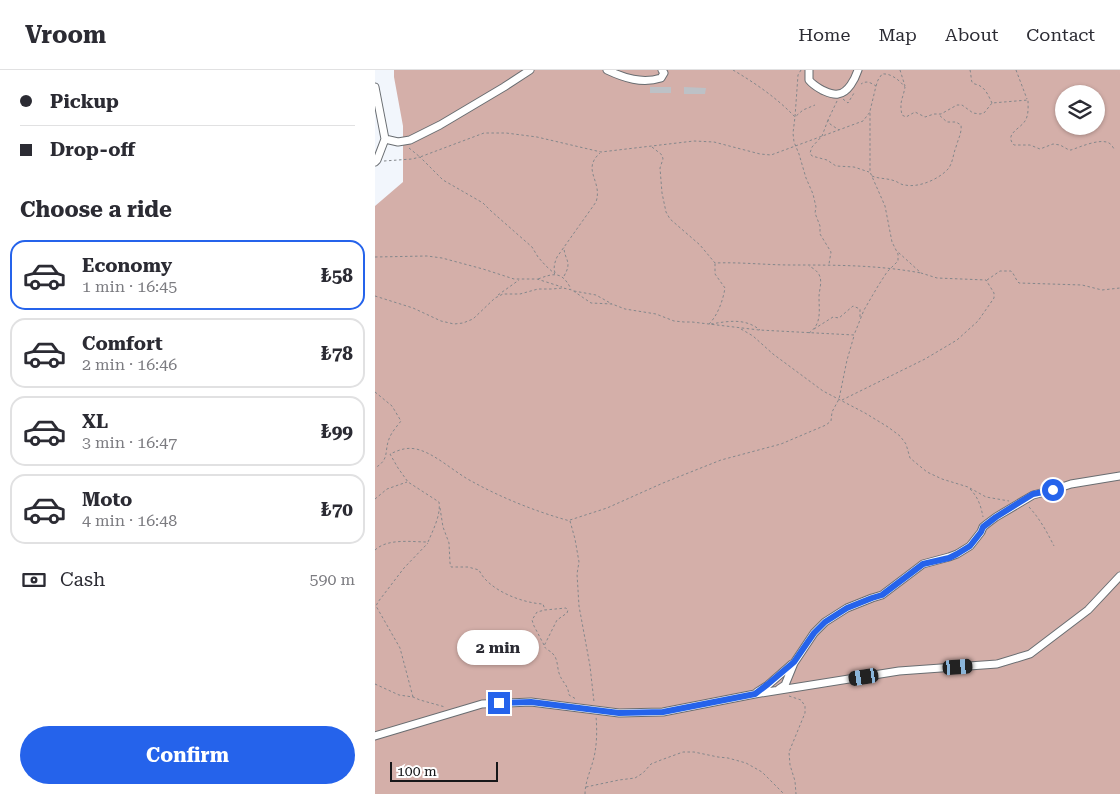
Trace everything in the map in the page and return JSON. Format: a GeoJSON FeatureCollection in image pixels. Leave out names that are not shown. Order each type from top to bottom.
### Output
{"type":"FeatureCollection","features":[{"type":"Feature","properties":{"kind":"street"},"geometry":{"type":"LineString","coordinates":[[385,139],[398,142],[411,140],[440,125],[530,70]]}},
{"type":"Feature","properties":{"kind":"street"},"geometry":{"type":"LineString","coordinates":[[607,70],[626,78],[653,80],[661,78],[664,73],[662,70]]}},
{"type":"Feature","properties":{"kind":"street"},"geometry":{"type":"LineString","coordinates":[[809,70],[809,80],[812,84],[836,95],[841,94],[847,89],[858,70]]}},
{"type":"Feature","properties":{"kind":"street"},"geometry":{"type":"LineString","coordinates":[[375,87],[385,139],[376,161]]}},
{"type":"Feature","properties":{"kind":"street"},"geometry":{"type":"LineString","coordinates":[[776,690],[785,685],[794,662],[814,633],[825,622],[847,608],[882,595],[923,564],[949,558],[957,554],[970,546],[983,527],[1033,494],[1071,484],[1120,476]]}},
{"type":"Feature","properties":{"kind":"street"},"geometry":{"type":"LineString","coordinates":[[375,736],[482,704],[531,702],[619,713],[663,712],[776,690],[899,671],[997,664],[1030,654],[1088,610],[1120,576]]}},
{"type":"Feature","properties":{"kind":"street"},"geometry":{"type":"LineString","coordinates":[[755,694],[794,662]]}},
{"type":"Feature","properties":{"kind":"path"},"geometry":{"type":"LineString","coordinates":[[733,70],[768,93],[795,117]]}},
{"type":"Feature","properties":{"kind":"path"},"geometry":{"type":"LineString","coordinates":[[801,70],[793,133],[795,146],[813,194],[820,234],[831,252],[828,265]]}},
{"type":"Feature","properties":{"kind":"path"},"geometry":{"type":"LineString","coordinates":[[900,70],[905,87],[901,101],[902,115],[906,117],[915,112],[925,117],[941,114],[957,105],[962,105],[973,113],[981,114],[992,103],[1028,100]]}},
{"type":"Feature","properties":{"kind":"path"},"geometry":{"type":"LineString","coordinates":[[970,70],[972,82],[984,89],[992,103]]}},
{"type":"Feature","properties":{"kind":"path"},"geometry":{"type":"LineString","coordinates":[[1016,70],[1028,100],[1027,117],[1011,138],[1011,142],[1014,145],[1030,145],[1040,149],[1053,144],[1071,150],[1089,144],[1104,142],[1109,143],[1114,149]]}},
{"type":"Feature","properties":{"kind":"path"},"geometry":{"type":"LineString","coordinates":[[545,610],[543,604],[535,604],[518,599],[494,587],[482,576],[479,570],[451,566],[449,543],[443,527],[439,502],[408,482],[391,454],[406,448],[429,453],[473,482],[543,514],[570,521],[607,508],[721,460],[781,444],[826,425],[831,421],[832,412],[840,400],[847,360],[864,310],[877,286],[898,261],[898,254],[892,242],[885,206],[870,172],[870,111],[878,80],[883,74],[900,82],[905,87]]}},
{"type":"Feature","properties":{"kind":"path"},"geometry":{"type":"LineString","coordinates":[[859,85],[864,82],[876,86]]}},
{"type":"Feature","properties":{"kind":"path"},"geometry":{"type":"LineString","coordinates":[[841,94],[848,103],[856,90]]}},
{"type":"Feature","properties":{"kind":"path"},"geometry":{"type":"LineString","coordinates":[[841,94],[822,136],[812,147],[810,153],[812,156],[827,160],[836,166],[854,167],[870,172]]}},
{"type":"Feature","properties":{"kind":"path"},"geometry":{"type":"LineString","coordinates":[[795,117],[803,110],[815,105]]}},
{"type":"Feature","properties":{"kind":"path"},"geometry":{"type":"LineString","coordinates":[[376,161],[420,157],[483,133],[506,133],[537,137],[601,152],[694,141],[715,142],[760,154],[771,155],[863,121],[870,111]]}},
{"type":"Feature","properties":{"kind":"path"},"geometry":{"type":"LineString","coordinates":[[872,176],[896,181],[906,186],[916,185],[929,183],[949,168],[962,130],[961,125],[956,122],[947,122],[937,114]]}},
{"type":"Feature","properties":{"kind":"path"},"geometry":{"type":"LineString","coordinates":[[828,120],[839,130]]}},
{"type":"Feature","properties":{"kind":"path"},"geometry":{"type":"LineString","coordinates":[[398,142],[420,157],[443,180],[483,203],[532,247],[538,257],[555,274],[563,277],[572,290],[591,303],[612,304]]}},
{"type":"Feature","properties":{"kind":"path"},"geometry":{"type":"LineString","coordinates":[[650,146],[663,159],[660,168],[662,193],[666,212],[670,220],[700,245],[715,262],[715,274],[725,288],[722,303],[712,321],[708,324]]}},
{"type":"Feature","properties":{"kind":"path"},"geometry":{"type":"LineString","coordinates":[[555,274],[555,262],[564,246],[596,202],[598,190],[591,168],[592,162],[601,152]]}},
{"type":"Feature","properties":{"kind":"path"},"geometry":{"type":"LineString","coordinates":[[563,277],[566,274],[568,262],[564,246]]}},
{"type":"Feature","properties":{"kind":"path"},"geometry":{"type":"LineString","coordinates":[[896,251],[921,273]]}},
{"type":"Feature","properties":{"kind":"path"},"geometry":{"type":"LineString","coordinates":[[375,257],[427,256],[442,258],[520,280],[537,280],[596,295],[625,309],[656,314],[674,321],[761,330],[855,335]]}},
{"type":"Feature","properties":{"kind":"path"},"geometry":{"type":"LineString","coordinates":[[715,262],[860,266],[921,273],[937,278],[986,280],[1000,271],[1011,271],[1019,283],[1082,286],[1102,290],[1120,288]]}},
{"type":"Feature","properties":{"kind":"path"},"geometry":{"type":"LineString","coordinates":[[807,265],[812,267],[821,276],[819,316],[813,330]]}},
{"type":"Feature","properties":{"kind":"path"},"geometry":{"type":"LineString","coordinates":[[537,280],[550,274],[555,274]]}},
{"type":"Feature","properties":{"kind":"path"},"geometry":{"type":"LineString","coordinates":[[375,296],[413,308],[441,321],[454,324],[463,323],[473,318],[495,298],[520,280]]}},
{"type":"Feature","properties":{"kind":"path"},"geometry":{"type":"LineString","coordinates":[[840,400],[925,359],[957,340],[978,321],[994,298],[994,293],[986,280]]}},
{"type":"Feature","properties":{"kind":"path"},"geometry":{"type":"LineString","coordinates":[[495,298],[503,294],[520,294],[545,288],[563,288]]}},
{"type":"Feature","properties":{"kind":"path"},"geometry":{"type":"LineString","coordinates":[[808,333],[833,317],[839,318],[853,306],[860,309],[860,320]]}},
{"type":"Feature","properties":{"kind":"path"},"geometry":{"type":"LineString","coordinates":[[708,324],[740,321],[747,322],[761,330]]}},
{"type":"Feature","properties":{"kind":"path"},"geometry":{"type":"LineString","coordinates":[[741,328],[823,391],[888,427],[900,436],[906,444],[911,458],[927,472],[968,487],[986,498],[1020,502],[1027,505],[1036,514],[1054,546]]}},
{"type":"Feature","properties":{"kind":"path"},"geometry":{"type":"LineString","coordinates":[[375,392],[391,406],[401,421],[389,439],[382,464],[375,468]]}},
{"type":"Feature","properties":{"kind":"path"},"geometry":{"type":"LineString","coordinates":[[375,499],[387,489],[408,482]]}},
{"type":"Feature","properties":{"kind":"path"},"geometry":{"type":"LineString","coordinates":[[968,487],[975,494],[981,505],[983,527]]}},
{"type":"Feature","properties":{"kind":"path"},"geometry":{"type":"LineString","coordinates":[[413,697],[400,648],[377,606],[378,602],[404,568],[429,542],[440,507]]}},
{"type":"Feature","properties":{"kind":"path"},"geometry":{"type":"LineString","coordinates":[[570,521],[579,562],[577,574],[579,606],[591,666],[597,727],[595,751],[585,794]]}},
{"type":"Feature","properties":{"kind":"path"},"geometry":{"type":"LineString","coordinates":[[375,550],[387,544],[429,542]]}},
{"type":"Feature","properties":{"kind":"path"},"geometry":{"type":"LineString","coordinates":[[544,646],[557,620],[567,613],[568,610],[566,608],[537,612],[532,620],[533,626],[546,650],[554,654],[558,671],[562,681],[568,688],[569,695],[576,699],[583,708]]}},
{"type":"Feature","properties":{"kind":"path"},"geometry":{"type":"LineString","coordinates":[[375,684],[399,695],[413,697],[445,707]]}},
{"type":"Feature","properties":{"kind":"path"},"geometry":{"type":"LineString","coordinates":[[789,696],[801,700],[805,706],[805,713],[789,752],[790,765],[795,781],[795,794]]}},
{"type":"Feature","properties":{"kind":"path"},"geometry":{"type":"LineString","coordinates":[[585,788],[635,778],[643,774],[651,764],[683,752],[694,752],[728,758],[746,764],[762,772],[784,794]]}},
{"type":"Feature","properties":{"kind":"shaded area"},"geometry":{"type":"Polygon","coordinates":[[[394,70],[1120,70],[1120,794],[375,794],[375,206],[403,182],[403,126],[394,70]]]}},
{"type":"Feature","properties":{"kind":"building"},"geometry":{"type":"Polygon","coordinates":[[[650,87],[671,87],[671,93],[650,93],[650,87]]]}},
{"type":"Feature","properties":{"kind":"building"},"geometry":{"type":"Polygon","coordinates":[[[684,87],[706,88],[705,94],[684,94],[684,87]]]}},
{"type":"Feature","properties":{"kind":"route"},"geometry":{"type":"LineString","coordinates":[[499,703],[531,702],[619,713],[663,712],[755,694],[794,662],[814,633],[825,622],[847,608],[882,595],[923,564],[949,558],[957,554],[970,546],[983,527],[996,517],[1033,494],[1053,490]]}}]}
